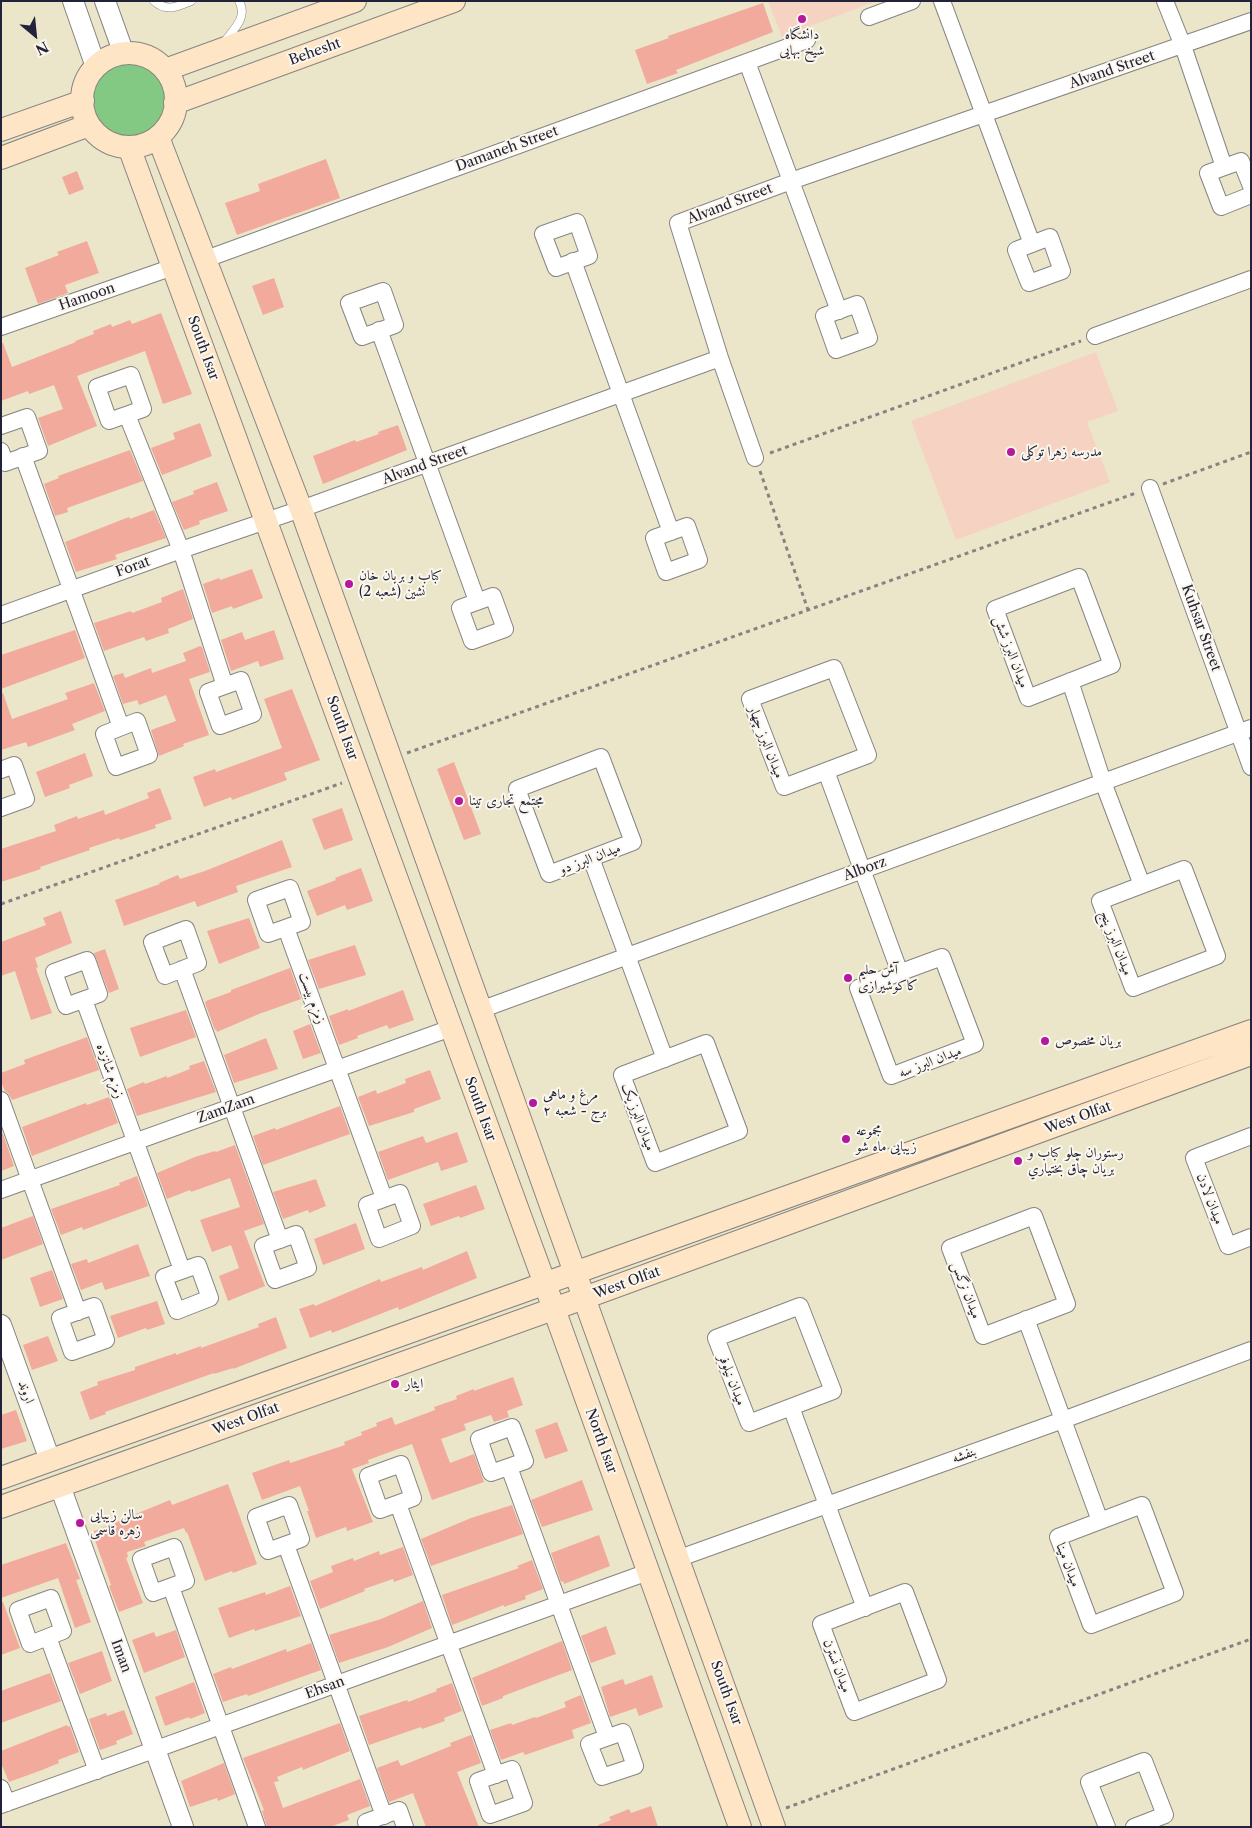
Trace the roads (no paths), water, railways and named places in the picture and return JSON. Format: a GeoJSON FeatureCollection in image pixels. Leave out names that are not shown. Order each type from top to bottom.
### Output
{"type":"FeatureCollection","features":[{"type":"Feature","properties":{"kind":"main road"},"geometry":{"type":"LineString","coordinates":[[165,70],[355,1]]}},
{"type":"Feature","properties":{"kind":"main road","name":"Behesht"},"geometry":{"type":"LineString","coordinates":[[175,103],[454,1]]}},
{"type":"Feature","properties":{"kind":"main road"},"geometry":{"type":"LineString","coordinates":[[124,54],[139,54],[153,60],[165,70],[172,82],[175,103],[174,112],[168,126],[158,137],[145,144],[129,147],[113,144],[99,137],[89,125],[83,110],[82,101],[87,80],[96,67],[109,58],[124,54]]}},
{"type":"Feature","properties":{"kind":"main road"},"geometry":{"type":"LineString","coordinates":[[1,130],[82,101]]}},
{"type":"Feature","properties":{"kind":"main road"},"geometry":{"type":"LineString","coordinates":[[1,158],[89,125]]}},
{"type":"Feature","properties":{"kind":"main road"},"geometry":{"type":"LineString","coordinates":[[158,137],[301,510],[677,1559]]}},
{"type":"Feature","properties":{"kind":"main road","name":"South Isar"},"geometry":{"type":"LineString","coordinates":[[129,147],[553,1310]]}},
{"type":"Feature","properties":{"kind":"main road","name":"West Olfat"},"geometry":{"type":"LineString","coordinates":[[1,1478],[1251,1030]]}},
{"type":"Feature","properties":{"kind":"main road","name":"West Olfat"},"geometry":{"type":"LineString","coordinates":[[1,1507],[553,1310],[1251,1054]]}},
{"type":"Feature","properties":{"kind":"main road","name":"North Isar"},"geometry":{"type":"LineString","coordinates":[[553,1310],[648,1572]]}},
{"type":"Feature","properties":{"kind":"main road","name":"South Isar"},"geometry":{"type":"LineString","coordinates":[[677,1559],[772,1820]]}},
{"type":"Feature","properties":{"kind":"main road"},"geometry":{"type":"LineString","coordinates":[[648,1572],[740,1827]]}},
{"type":"Feature","properties":{"kind":"street"},"geometry":{"type":"LineString","coordinates":[[72,1],[96,67]]}},
{"type":"Feature","properties":{"kind":"street"},"geometry":{"type":"LineString","coordinates":[[106,1],[124,54]]}},
{"type":"Feature","properties":{"kind":"street"},"geometry":{"type":"LineString","coordinates":[[868,17],[912,1]]}},
{"type":"Feature","properties":{"kind":"street"},"geometry":{"type":"LineString","coordinates":[[942,1],[1032,244]]}},
{"type":"Feature","properties":{"kind":"street"},"geometry":{"type":"LineString","coordinates":[[1165,1],[1183,46],[1224,167]]}},
{"type":"Feature","properties":{"kind":"street","name":"Alvand Street"},"geometry":{"type":"LineString","coordinates":[[266,521],[720,358],[678,223],[791,180],[1251,21]]}},
{"type":"Feature","properties":{"kind":"street","name":"Damaneh Street"},"geometry":{"type":"LineString","coordinates":[[206,260],[807,40]]}},
{"type":"Feature","properties":{"kind":"street"},"geometry":{"type":"LineString","coordinates":[[747,62],[839,311]]}},
{"type":"Feature","properties":{"kind":"street"},"geometry":{"type":"LineString","coordinates":[[1251,186],[1242,160],[1208,173],[1221,206],[1251,196]]}},
{"type":"Feature","properties":{"kind":"street"},"geometry":{"type":"LineString","coordinates":[[574,261],[671,532]]}},
{"type":"Feature","properties":{"kind":"street","name":"Hamoon"},"geometry":{"type":"LineString","coordinates":[[1,328],[174,267]]}},
{"type":"Feature","properties":{"kind":"street"},"geometry":{"type":"LineString","coordinates":[[1094,336],[1251,279]]}},
{"type":"Feature","properties":{"kind":"street"},"geometry":{"type":"LineString","coordinates":[[380,330],[477,601]]}},
{"type":"Feature","properties":{"kind":"street"},"geometry":{"type":"LineString","coordinates":[[720,358],[755,458]]}},
{"type":"Feature","properties":{"kind":"street"},"geometry":{"type":"LineString","coordinates":[[127,415],[180,550],[225,686]]}},
{"type":"Feature","properties":{"kind":"street"},"geometry":{"type":"LineString","coordinates":[[1,426],[27,417],[39,451],[6,463],[1,451]]}},
{"type":"Feature","properties":{"kind":"street"},"geometry":{"type":"LineString","coordinates":[[24,456],[121,727]]}},
{"type":"Feature","properties":{"kind":"street","name":"Kuhsar Street"},"geometry":{"type":"LineString","coordinates":[[1150,488],[1245,731],[1251,767]]}},
{"type":"Feature","properties":{"kind":"street","name":"Forat"},"geometry":{"type":"LineString","coordinates":[[1,615],[266,521]]}},
{"type":"Feature","properties":{"kind":"street","name":"میدان البرز شش"},"geometry":{"type":"LineString","coordinates":[[1079,577],[1112,665],[1070,682],[1028,698],[995,609],[1079,577]]}},
{"type":"Feature","properties":{"kind":"street","name":"میدان البرز چهار"},"geometry":{"type":"LineString","coordinates":[[834,668],[868,755],[826,771],[784,787],[750,700],[834,668]]}},
{"type":"Feature","properties":{"kind":"street"},"geometry":{"type":"LineString","coordinates":[[1070,682],[1103,782],[1142,885]]}},
{"type":"Feature","properties":{"kind":"street","name":"Alborz"},"geometry":{"type":"LineString","coordinates":[[480,1010],[1245,731]]}},
{"type":"Feature","properties":{"kind":"street","name":"میدان البرز دو"},"geometry":{"type":"LineString","coordinates":[[601,758],[633,842],[591,858],[549,874],[517,789],[601,758]]}},
{"type":"Feature","properties":{"kind":"street"},"geometry":{"type":"LineString","coordinates":[[1,770],[14,765],[26,799],[1,808]]}},
{"type":"Feature","properties":{"kind":"street"},"geometry":{"type":"LineString","coordinates":[[826,771],[900,973]]}},
{"type":"Feature","properties":{"kind":"street"},"geometry":{"type":"LineString","coordinates":[[591,858],[665,1059]]}},
{"type":"Feature","properties":{"kind":"street","name":"میدان البرز پنج"},"geometry":{"type":"LineString","coordinates":[[1184,869],[1217,956],[1133,988],[1100,901],[1142,885],[1184,869]]}},
{"type":"Feature","properties":{"kind":"street","name":"زمزم بیست"},"geometry":{"type":"LineString","coordinates":[[286,928],[384,1198]]}},
{"type":"Feature","properties":{"kind":"street","name":"میدان البرز سه"},"geometry":{"type":"LineString","coordinates":[[942,957],[975,1044],[891,1076],[858,988],[900,973],[942,957]]}},
{"type":"Feature","properties":{"kind":"street"},"geometry":{"type":"LineString","coordinates":[[182,969],[280,1240]]}},
{"type":"Feature","properties":{"kind":"street","name":"زمزم شانزده"},"geometry":{"type":"LineString","coordinates":[[84,1000],[182,1270]]}},
{"type":"Feature","properties":{"kind":"street","name":"ZamZam"},"geometry":{"type":"LineString","coordinates":[[1,1190],[451,1028]]}},
{"type":"Feature","properties":{"kind":"street","name":"میدان البرز یک"},"geometry":{"type":"LineString","coordinates":[[706,1044],[739,1131],[655,1163],[622,1076],[665,1059],[706,1044]]}},
{"type":"Feature","properties":{"kind":"street"},"geometry":{"type":"LineString","coordinates":[[1,1100],[78,1312]]}},
{"type":"Feature","properties":{"kind":"street","name":"میدان لادن"},"geometry":{"type":"LineString","coordinates":[[1251,1136],[1194,1158],[1228,1246],[1251,1237]]}},
{"type":"Feature","properties":{"kind":"street","name":"میدان نرگس"},"geometry":{"type":"LineString","coordinates":[[1034,1216],[1067,1304],[1026,1319],[983,1336],[950,1248],[1034,1216]]}},
{"type":"Feature","properties":{"kind":"street","name":"میدان نیلوفر"},"geometry":{"type":"LineString","coordinates":[[800,1306],[833,1391],[791,1407],[749,1423],[716,1338],[800,1306]]}},
{"type":"Feature","properties":{"kind":"street"},"geometry":{"type":"LineString","coordinates":[[1026,1319],[1100,1521]]}},
{"type":"Feature","properties":{"kind":"street","name":"اروند"},"geometry":{"type":"LineString","coordinates":[[1,1325],[50,1460]]}},
{"type":"Feature","properties":{"kind":"street","name":"بنفشه"},"geometry":{"type":"LineString","coordinates":[[677,1559],[1251,1350]]}},
{"type":"Feature","properties":{"kind":"street"},"geometry":{"type":"LineString","coordinates":[[791,1407],[865,1608]]}},
{"type":"Feature","properties":{"kind":"street"},"geometry":{"type":"LineString","coordinates":[[509,1467],[607,1738]]}},
{"type":"Feature","properties":{"kind":"street","name":"Iman"},"geometry":{"type":"LineString","coordinates":[[60,1486],[183,1827]]}},
{"type":"Feature","properties":{"kind":"street"},"geometry":{"type":"LineString","coordinates":[[398,1504],[496,1774]]}},
{"type":"Feature","properties":{"kind":"street","name":"میدان مینا"},"geometry":{"type":"LineString","coordinates":[[1142,1505],[1175,1593],[1091,1625],[1058,1537],[1100,1521],[1142,1505]]}},
{"type":"Feature","properties":{"kind":"street"},"geometry":{"type":"LineString","coordinates":[[286,1545],[384,1816]]}},
{"type":"Feature","properties":{"kind":"street","name":"Ehsan"},"geometry":{"type":"LineString","coordinates":[[3,1799],[97,1771],[648,1572]]}},
{"type":"Feature","properties":{"kind":"street"},"geometry":{"type":"LineString","coordinates":[[171,1587],[257,1827]]}},
{"type":"Feature","properties":{"kind":"street","name":"میدان نسترن"},"geometry":{"type":"LineString","coordinates":[[905,1592],[938,1680],[854,1712],[821,1624],[865,1608],[905,1592]]}},
{"type":"Feature","properties":{"kind":"street"},"geometry":{"type":"LineString","coordinates":[[48,1637],[97,1771]]}},
{"type":"Feature","properties":{"kind":"street"},"geometry":{"type":"LineString","coordinates":[[1107,1827],[1089,1782],[1144,1761],[1165,1815],[1137,1826]]}},
{"type":"Feature","properties":{"kind":"street"},"geometry":{"type":"LineString","coordinates":[[368,1827],[366,1822],[399,1810],[405,1827]]}},
{"type":"Feature","properties":{"kind":"lane"},"geometry":{"type":"LineString","coordinates":[[154,1],[161,7],[168,8],[191,1]]}},
{"type":"Feature","properties":{"kind":"lane"},"geometry":{"type":"LineString","coordinates":[[240,1],[242,11]]}},
{"type":"Feature","properties":{"kind":"lane"},"geometry":{"type":"LineString","coordinates":[[218,51],[238,24],[244,1]]}},
{"type":"Feature","properties":{"kind":"place","name":"دانشگاه شیخ بهایی"},"geometry":{"type":"Point","coordinates":[802,19]}},
{"type":"Feature","properties":{"kind":"place","name":"مدرسه زهرا توکلی"},"geometry":{"type":"Point","coordinates":[1011,452]}},
{"type":"Feature","properties":{"kind":"place","name":"کباب و بریان خان نشین (شعبه 2)"},"geometry":{"type":"Point","coordinates":[349,584]}},
{"type":"Feature","properties":{"kind":"place","name":"مجتمع تجاری تینا"},"geometry":{"type":"Point","coordinates":[459,801]}},
{"type":"Feature","properties":{"kind":"place","name":"آش حلیم کاکوشیرازی"},"geometry":{"type":"Point","coordinates":[848,978]}},
{"type":"Feature","properties":{"kind":"place","name":"بریان مخصوص"},"geometry":{"type":"Point","coordinates":[1045,1041]}},
{"type":"Feature","properties":{"kind":"place","name":"مرغ و ماهی برج - شعبه ۲"},"geometry":{"type":"Point","coordinates":[533,1103]}},
{"type":"Feature","properties":{"kind":"place","name":"مجموعه زیبایی ماه شو"},"geometry":{"type":"Point","coordinates":[846,1139]}},
{"type":"Feature","properties":{"kind":"place","name":"رستوران چلو كباب و بريان چاق بختياري"},"geometry":{"type":"Point","coordinates":[1018,1161]}},
{"type":"Feature","properties":{"kind":"place","name":"ایثار"},"geometry":{"type":"Point","coordinates":[395,1384]}},
{"type":"Feature","properties":{"kind":"place","name":"سالن زیبایی زهره قاسمی"},"geometry":{"type":"Point","coordinates":[80,1523]}}]}
